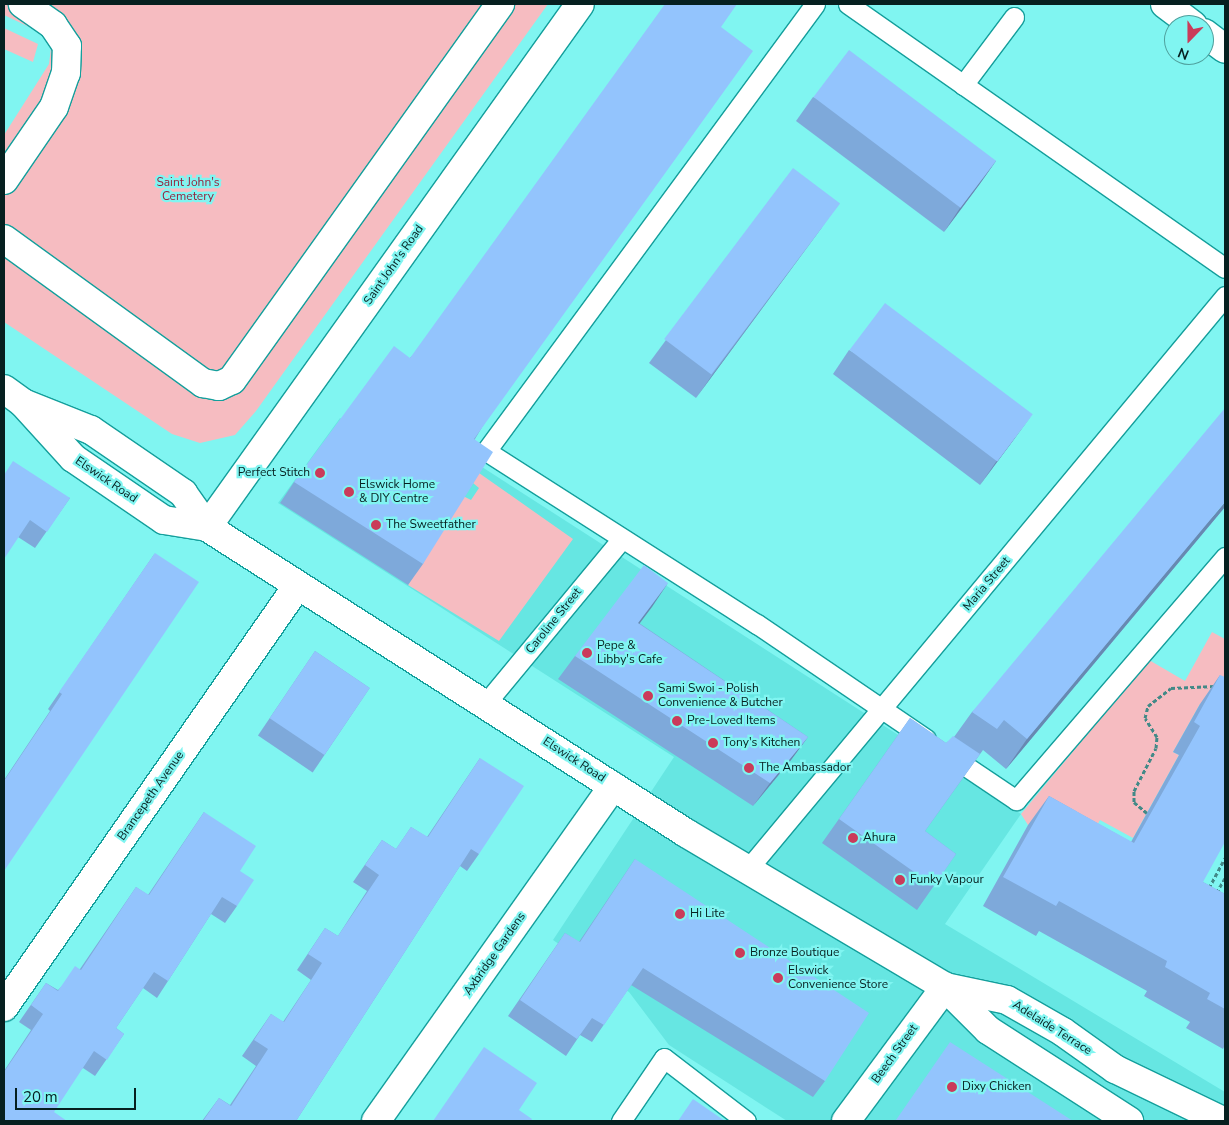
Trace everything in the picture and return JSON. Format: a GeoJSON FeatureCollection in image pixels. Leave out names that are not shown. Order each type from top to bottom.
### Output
{"type":"FeatureCollection","features":[{"type":"Feature","properties":{"kind":"street"},"geometry":{"type":"LineString","coordinates":[[4,180],[54,107],[66,73],[67,46],[53,25],[23,4]]}},
{"type":"Feature","properties":{"kind":"street"},"geometry":{"type":"LineString","coordinates":[[4,239],[203,383],[219,386],[232,380],[500,4]]}},
{"type":"Feature","properties":{"kind":"street","name":"Saint John's Road"},"geometry":{"type":"LineString","coordinates":[[207,527],[580,4]]}},
{"type":"Feature","properties":{"kind":"street"},"geometry":{"type":"LineString","coordinates":[[1164,4],[1179,15]]}},
{"type":"Feature","properties":{"kind":"street"},"geometry":{"type":"LineString","coordinates":[[1214,40],[1225,48]]}},
{"type":"Feature","properties":{"kind":"street","name":"Elswick Road"},"geometry":{"type":"LineString","coordinates":[[13,396],[91,430],[183,493],[207,527],[486,703],[612,786],[747,870],[945,987]]}},
{"type":"Feature","properties":{"kind":"street","name":"Brancepeth Avenue"},"geometry":{"type":"LineString","coordinates":[[4,1008],[298,585]]}},
{"type":"Feature","properties":{"kind":"street","name":"Axbridge Gardens"},"geometry":{"type":"LineString","coordinates":[[376,1121],[592,817],[612,786]]}},
{"type":"Feature","properties":{"kind":"street"},"geometry":{"type":"LineString","coordinates":[[945,987],[988,1030],[1129,1121]]}},
{"type":"Feature","properties":{"kind":"street","name":"Beech Street"},"geometry":{"type":"LineString","coordinates":[[846,1121],[945,987]]}},
{"type":"Feature","properties":{"kind":"street","name":"Adelaide Terrace"},"geometry":{"type":"LineString","coordinates":[[945,987],[1007,1000],[1062,1032],[1115,1069],[1223,1121]]}},
{"type":"Feature","properties":{"kind":"lane"},"geometry":{"type":"LineString","coordinates":[[815,4],[486,451],[620,540],[757,624],[1016,800],[1225,557]]}},
{"type":"Feature","properties":{"kind":"lane"},"geometry":{"type":"LineString","coordinates":[[848,4],[1225,268]]}},
{"type":"Feature","properties":{"kind":"lane"},"geometry":{"type":"LineString","coordinates":[[963,85],[1014,17]]}},
{"type":"Feature","properties":{"kind":"lane","name":"Maria Street"},"geometry":{"type":"LineString","coordinates":[[747,870],[883,710],[1225,296]]}},
{"type":"Feature","properties":{"kind":"lane","name":"Caroline Street"},"geometry":{"type":"LineString","coordinates":[[486,703],[620,540]]}},
{"type":"Feature","properties":{"kind":"lane"},"geometry":{"type":"LineString","coordinates":[[621,1121],[664,1058],[746,1121]]}},
{"type":"Feature","properties":{"kind":"path"},"geometry":{"type":"LineString","coordinates":[[1147,814],[1134,802],[1134,791],[1156,748],[1157,737],[1145,718],[1148,706],[1172,688],[1205,684],[1220,687]]}},
{"type":"Feature","properties":{"kind":"path"},"geometry":{"type":"LineString","coordinates":[[1206,894],[1225,858]]}},
{"type":"Feature","properties":{"kind":"path"},"geometry":{"type":"LineString","coordinates":[[1225,878],[1217,892],[1225,897]]}},
{"type":"Feature","properties":{"kind":"shaded area"},"geometry":{"type":"Polygon","coordinates":[[[340,418],[382,448],[465,456],[1021,814],[945,924],[1225,1092],[1225,1121],[787,1121],[669,1045],[629,992],[553,940],[674,757],[278,503],[340,418]]]}},
{"type":"Feature","properties":{"kind":"green space","name":"Saint John's Cemetery"},"geometry":{"type":"Polygon","coordinates":[[[4,4],[548,4],[256,411],[235,435],[200,443],[172,434],[4,322],[4,135],[49,64],[51,48],[44,34],[4,15],[4,4]]]}},
{"type":"Feature","properties":{"kind":"green space"},"geometry":{"type":"Polygon","coordinates":[[[4,28],[38,44],[33,62],[4,49],[4,28]]]}},
{"type":"Feature","properties":{"kind":"green space"},"geometry":{"type":"Polygon","coordinates":[[[479,473],[573,539],[499,641],[408,585],[463,496],[471,500],[479,488],[473,483],[479,473]]]}},
{"type":"Feature","properties":{"kind":"green space"},"geometry":{"type":"Polygon","coordinates":[[[1212,632],[1225,639],[1225,719],[1200,704],[1173,752],[1179,755],[1133,838],[1100,820],[1081,855],[1028,825],[1021,814],[1149,660],[1185,681],[1212,632]]]}},
{"type":"Feature","properties":{"kind":"building"},"geometry":{"type":"Polygon","coordinates":[[[665,4],[737,4],[721,27],[753,51],[474,439],[493,452],[423,564],[294,482],[394,346],[410,358],[665,4]]]}},
{"type":"Feature","properties":{"kind":"building"},"geometry":{"type":"Polygon","coordinates":[[[849,50],[996,161],[960,208],[813,97],[849,50]]]}},
{"type":"Feature","properties":{"kind":"building"},"geometry":{"type":"Polygon","coordinates":[[[793,168],[840,204],[711,374],[664,339],[793,168]]]}},
{"type":"Feature","properties":{"kind":"building"},"geometry":{"type":"Polygon","coordinates":[[[885,303],[1033,414],[997,461],[849,350],[885,303]]]}},
{"type":"Feature","properties":{"kind":"building"},"geometry":{"type":"Polygon","coordinates":[[[1225,408],[1225,502],[1027,739],[1004,720],[997,729],[972,712],[1225,408]]]}},
{"type":"Feature","properties":{"kind":"building"},"geometry":{"type":"Polygon","coordinates":[[[13,461],[70,498],[47,532],[30,520],[4,559],[4,475],[13,461]]]}},
{"type":"Feature","properties":{"kind":"building"},"geometry":{"type":"Polygon","coordinates":[[[155,553],[199,582],[4,871],[4,781],[62,694],[59,692],[155,553]]]}},
{"type":"Feature","properties":{"kind":"building"},"geometry":{"type":"Polygon","coordinates":[[[644,565],[668,583],[638,623],[808,737],[770,783],[575,656],[644,565]]]}},
{"type":"Feature","properties":{"kind":"building"},"geometry":{"type":"Polygon","coordinates":[[[315,651],[370,688],[324,755],[270,718],[315,651]]]}},
{"type":"Feature","properties":{"kind":"building"},"geometry":{"type":"Polygon","coordinates":[[[1220,675],[1225,677],[1225,842],[1203,882],[1225,894],[1225,1009],[1207,999],[1210,993],[1165,967],[1167,961],[1059,901],[1056,906],[1003,877],[1049,796],[1134,843],[1200,726],[1194,722],[1220,675]]]}},
{"type":"Feature","properties":{"kind":"building"},"geometry":{"type":"Polygon","coordinates":[[[910,718],[946,743],[953,736],[980,754],[925,831],[956,854],[934,886],[839,819],[910,718]]]}},
{"type":"Feature","properties":{"kind":"building"},"geometry":{"type":"Polygon","coordinates":[[[480,758],[524,786],[479,854],[471,849],[296,1121],[203,1121],[219,1098],[231,1106],[268,1049],[254,1040],[271,1014],[284,1022],[322,963],[308,954],[325,928],[338,936],[379,875],[365,865],[382,840],[396,849],[411,827],[428,837],[480,758]]]}},
{"type":"Feature","properties":{"kind":"building"},"geometry":{"type":"Polygon","coordinates":[[[204,812],[256,846],[240,871],[254,880],[237,906],[222,897],[168,981],[154,972],[116,1028],[124,1034],[107,1060],[94,1051],[54,1112],[67,1121],[4,1121],[4,1072],[43,1014],[31,1005],[46,983],[58,991],[75,966],[81,970],[136,887],[149,895],[204,812]]]}},
{"type":"Feature","properties":{"kind":"building"},"geometry":{"type":"Polygon","coordinates":[[[635,859],[869,1013],[825,1081],[643,968],[604,1025],[592,1018],[577,1039],[520,1000],[565,933],[580,942],[635,859]]]}},
{"type":"Feature","properties":{"kind":"building"},"geometry":{"type":"Polygon","coordinates":[[[950,1042],[1073,1121],[896,1120],[950,1042]]]}},
{"type":"Feature","properties":{"kind":"building"},"geometry":{"type":"Polygon","coordinates":[[[484,1047],[537,1083],[519,1110],[532,1119],[531,1121],[433,1121],[484,1047]]]}},
{"type":"Feature","properties":{"kind":"building"},"geometry":{"type":"Polygon","coordinates":[[[693,1099],[725,1121],[678,1121],[693,1099]]]}},
{"type":"Feature","properties":{"kind":"place","name":"Perfect Stitch"},"geometry":{"type":"Point","coordinates":[320,473]}},
{"type":"Feature","properties":{"kind":"place","name":"Elswick Home & DIY Centre"},"geometry":{"type":"Point","coordinates":[349,492]}},
{"type":"Feature","properties":{"kind":"place","name":"The Sweetfather"},"geometry":{"type":"Point","coordinates":[376,525]}},
{"type":"Feature","properties":{"kind":"place","name":"Pepe & Libby's Cafe"},"geometry":{"type":"Point","coordinates":[587,653]}},
{"type":"Feature","properties":{"kind":"place","name":"Sami Swoi - Polish Convenience & Butcher"},"geometry":{"type":"Point","coordinates":[648,696]}},
{"type":"Feature","properties":{"kind":"place","name":"Pre-Loved Items"},"geometry":{"type":"Point","coordinates":[677,721]}},
{"type":"Feature","properties":{"kind":"place","name":"Tony's Kitchen"},"geometry":{"type":"Point","coordinates":[713,743]}},
{"type":"Feature","properties":{"kind":"place","name":"The Ambassador"},"geometry":{"type":"Point","coordinates":[749,768]}},
{"type":"Feature","properties":{"kind":"place","name":"Ahura"},"geometry":{"type":"Point","coordinates":[853,838]}},
{"type":"Feature","properties":{"kind":"place","name":"Funky Vapour"},"geometry":{"type":"Point","coordinates":[900,880]}},
{"type":"Feature","properties":{"kind":"place","name":"Hi Lite"},"geometry":{"type":"Point","coordinates":[680,914]}},
{"type":"Feature","properties":{"kind":"place","name":"Bronze Boutique"},"geometry":{"type":"Point","coordinates":[740,953]}},
{"type":"Feature","properties":{"kind":"place","name":"Elswick Convenience Store"},"geometry":{"type":"Point","coordinates":[778,978]}},
{"type":"Feature","properties":{"kind":"place","name":"Dixy Chicken"},"geometry":{"type":"Point","coordinates":[952,1087]}}]}
